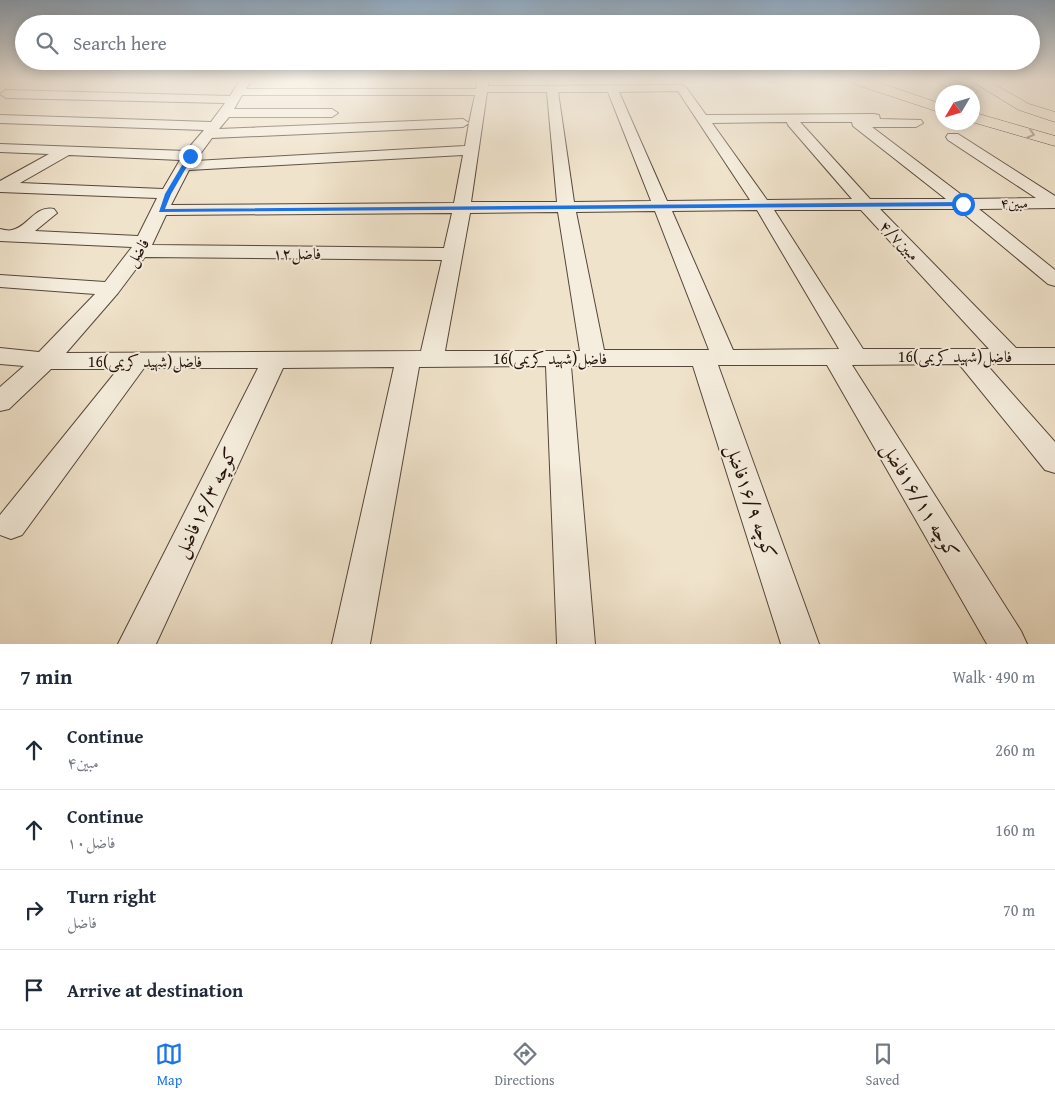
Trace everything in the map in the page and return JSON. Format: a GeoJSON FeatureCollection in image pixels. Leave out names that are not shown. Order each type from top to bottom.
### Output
{"type":"FeatureCollection","features":[{"type":"Feature","properties":{"kind":"highway"},"geometry":{"type":"LineString","coordinates":[[983,110],[1055,124]]}},
{"type":"Feature","properties":{"kind":"highway"},"geometry":{"type":"LineString","coordinates":[[1017,110],[1055,124]]}},
{"type":"Feature","properties":{"kind":"highway"},"geometry":{"type":"LineString","coordinates":[[1033,110],[1055,117]]}},
{"type":"Feature","properties":{"kind":"highway"},"geometry":{"type":"LineString","coordinates":[[980,119],[1055,141]]}},
{"type":"Feature","properties":{"kind":"street"},"geometry":{"type":"LineString","coordinates":[[0,119],[117,123],[185,110]]}},
{"type":"Feature","properties":{"kind":"street","name":"فاضل"},"geometry":{"type":"LineString","coordinates":[[0,402],[45,361],[112,289],[143,246],[164,202],[187,161],[225,110]]}},
{"type":"Feature","properties":{"kind":"street"},"geometry":{"type":"LineString","coordinates":[[259,110],[312,128],[463,123]]}},
{"type":"Feature","properties":{"kind":"street"},"geometry":{"type":"LineString","coordinates":[[316,110],[344,113]]}},
{"type":"Feature","properties":{"kind":"street"},"geometry":{"type":"LineString","coordinates":[[351,644],[420,359],[453,254],[472,150],[477,110]]}},
{"type":"Feature","properties":{"kind":"street"},"geometry":{"type":"LineString","coordinates":[[555,110],[566,207],[593,358]]}},
{"type":"Feature","properties":{"kind":"street","name":"کوچه ۱۶/۹فاضل"},"geometry":{"type":"LineString","coordinates":[[621,110],[661,206],[713,357],[800,644]]}},
{"type":"Feature","properties":{"kind":"street","name":"کوچه ۱۶/۱۱فاضل"},"geometry":{"type":"LineString","coordinates":[[696,110],[762,205],[1008,644]]}},
{"type":"Feature","properties":{"kind":"street"},"geometry":{"type":"LineString","coordinates":[[702,119],[916,120],[858,123],[963,204],[1055,280]]}},
{"type":"Feature","properties":{"kind":"street","name":"۴/۷مبین"},"geometry":{"type":"LineString","coordinates":[[793,122],[866,204],[1010,356]]}},
{"type":"Feature","properties":{"kind":"street"},"geometry":{"type":"LineString","coordinates":[[1,187],[117,123]]}},
{"type":"Feature","properties":{"kind":"street"},"geometry":{"type":"LineString","coordinates":[[301,160],[312,128]]}},
{"type":"Feature","properties":{"kind":"street"},"geometry":{"type":"LineString","coordinates":[[953,137],[1055,203]]}},
{"type":"Feature","properties":{"kind":"street"},"geometry":{"type":"LineString","coordinates":[[0,148],[67,151],[187,161],[301,160],[472,150]]}},
{"type":"Feature","properties":{"kind":"street","name":"۴مبین"},"geometry":{"type":"LineString","coordinates":[[1,187],[164,202],[462,208],[1055,203]]}},
{"type":"Feature","properties":{"kind":"street"},"geometry":{"type":"LineString","coordinates":[[9,235],[48,213]]}},
{"type":"Feature","properties":{"kind":"street","name":"۱۲فاضل"},"geometry":{"type":"LineString","coordinates":[[9,235],[143,246],[453,254]]}},
{"type":"Feature","properties":{"kind":"street"},"geometry":{"type":"LineString","coordinates":[[0,281],[112,289]]}},
{"type":"Feature","properties":{"kind":"street","name":"16فاضل(شهید کریمی)"},"geometry":{"type":"LineString","coordinates":[[0,356],[45,361],[137,361],[1055,356]]}},
{"type":"Feature","properties":{"kind":"street"},"geometry":{"type":"LineString","coordinates":[[965,356],[1055,462]]}},
{"type":"Feature","properties":{"kind":"street"},"geometry":{"type":"LineString","coordinates":[[558,358],[576,644]]}},
{"type":"Feature","properties":{"kind":"street","name":"کوچه ۱۶/۳فاضل"},"geometry":{"type":"LineString","coordinates":[[136,644],[274,360]]}},
{"type":"Feature","properties":{"kind":"street"},"geometry":{"type":"LineString","coordinates":[[11,525],[137,361]]}},
{"type":"Feature","properties":{"kind":"route"},"geometry":{"type":"LineString","coordinates":[[190,156],[161,210],[963,204]]}}]}
